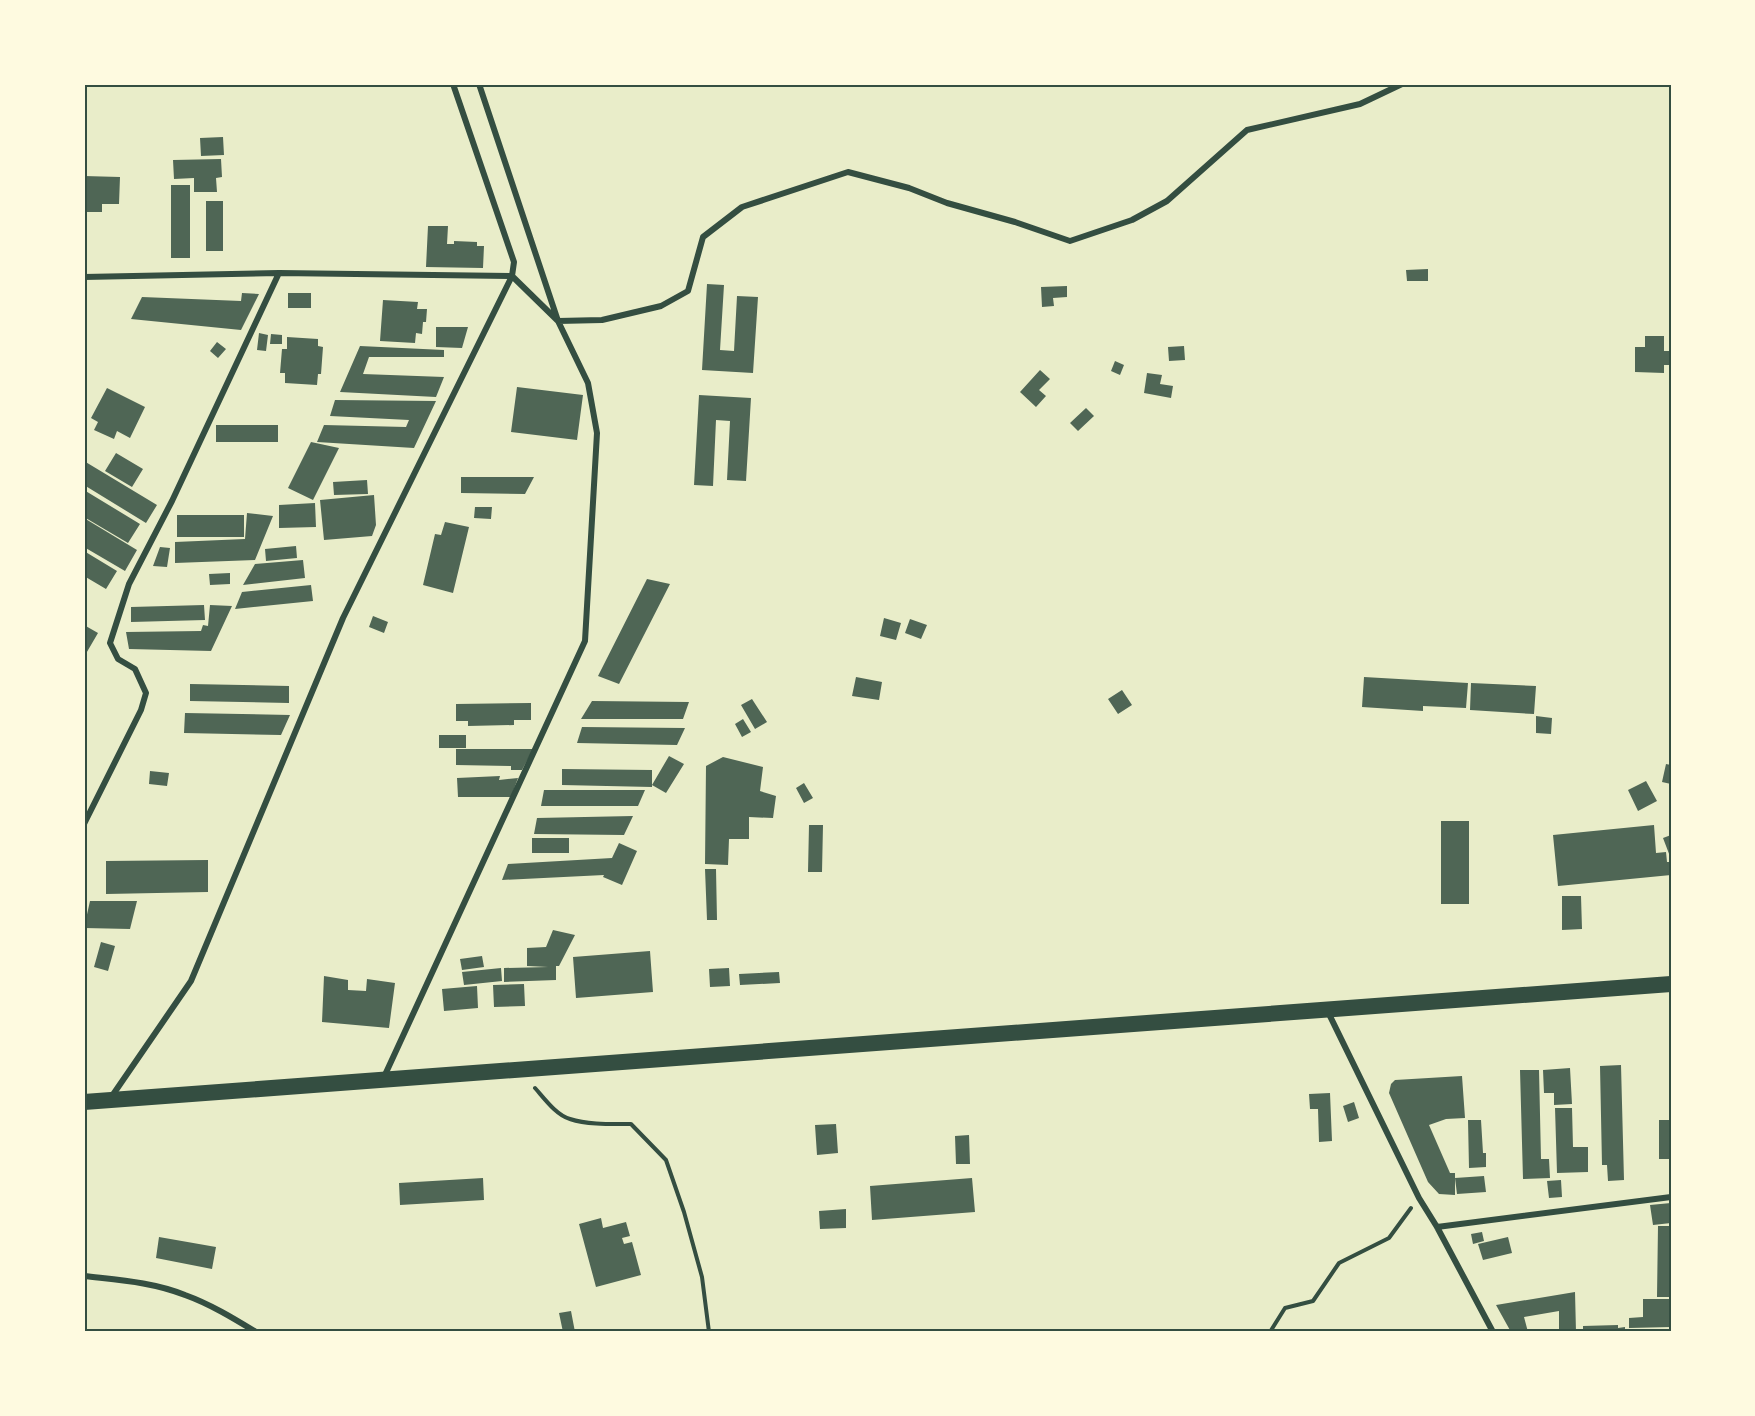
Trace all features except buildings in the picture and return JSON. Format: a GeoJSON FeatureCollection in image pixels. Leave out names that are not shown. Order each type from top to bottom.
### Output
{"type":"FeatureCollection","features":[{"type":"Feature","properties":{"kind":"highway"},"geometry":{"type":"LineString","coordinates":[[84,1102],[1671,984]]}},
{"type":"Feature","properties":{"kind":"street"},"geometry":{"type":"LineString","coordinates":[[110,1099],[191,981],[343,618],[512,276],[514,262],[453,84]]}},
{"type":"Feature","properties":{"kind":"street"},"geometry":{"type":"LineString","coordinates":[[382,1080],[585,641],[597,433],[588,383],[558,321],[479,84]]}},
{"type":"Feature","properties":{"kind":"street"},"geometry":{"type":"LineString","coordinates":[[84,278],[279,273],[512,276],[558,321],[602,320],[661,306],[688,291],[703,237],[742,207],[848,172],[909,188],[947,203],[1015,222],[1070,241],[1132,220],[1167,201],[1247,130],[1360,104],[1402,84]]}},
{"type":"Feature","properties":{"kind":"street"},"geometry":{"type":"LineString","coordinates":[[84,824],[141,710],[146,693],[135,669],[118,659],[110,643],[129,584],[172,501],[279,273]]}},
{"type":"Feature","properties":{"kind":"street"},"geometry":{"type":"LineString","coordinates":[[1327,1009],[1419,1198],[1493,1332]]}},
{"type":"Feature","properties":{"kind":"street"},"geometry":{"type":"LineString","coordinates":[[1437,1227],[1671,1197]]}},
{"type":"Feature","properties":{"kind":"street"},"geometry":{"type":"LineString","coordinates":[[84,1276],[140,1282],[185,1294],[218,1309],[256,1332]]}},
{"type":"Feature","properties":{"kind":"path"},"geometry":{"type":"LineString","coordinates":[[518,1070],[551,1106],[568,1119],[606,1124],[631,1124],[666,1160],[684,1212],[702,1277],[709,1332]]}},
{"type":"Feature","properties":{"kind":"path"},"geometry":{"type":"LineString","coordinates":[[1270,1332],[1285,1308],[1313,1301],[1339,1263],[1389,1238],[1419,1198]]}}]}
